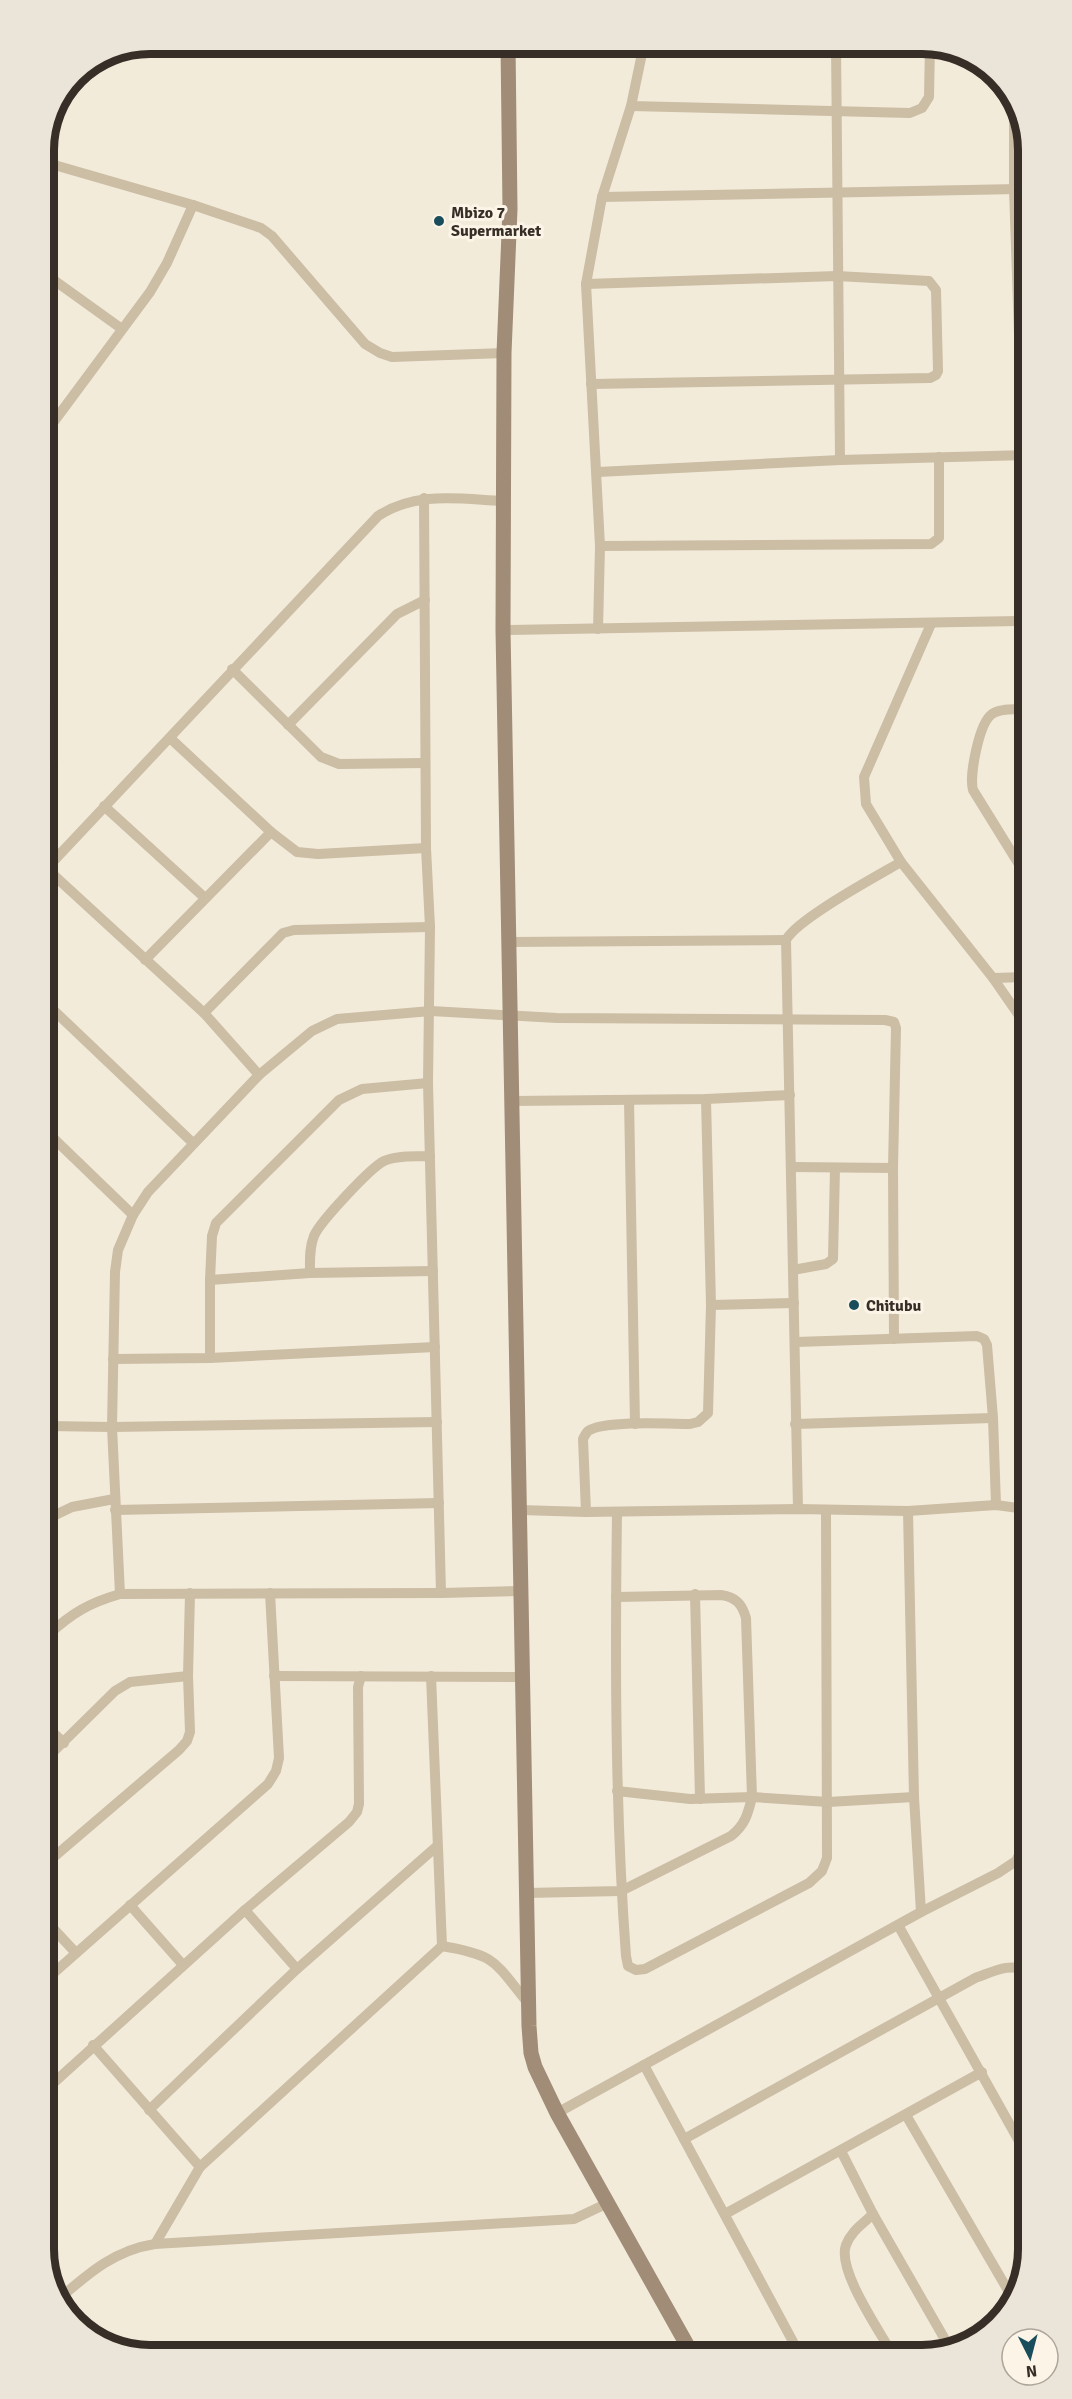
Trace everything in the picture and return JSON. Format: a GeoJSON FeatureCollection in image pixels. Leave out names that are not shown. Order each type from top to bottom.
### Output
{"type":"FeatureCollection","features":[{"type":"Feature","properties":{"kind":"street"},"geometry":{"type":"LineString","coordinates":[[508,54],[510,209],[504,352],[503,630],[527,2002],[531,2053],[557,2113],[687,2345]]}},
{"type":"Feature","properties":{"kind":"street"},"geometry":{"type":"LineString","coordinates":[[598,629],[600,546],[586,284],[602,197],[631,106],[642,54]]}},
{"type":"Feature","properties":{"kind":"street"},"geometry":{"type":"LineString","coordinates":[[836,54],[840,460]]}},
{"type":"Feature","properties":{"kind":"street"},"geometry":{"type":"LineString","coordinates":[[631,106],[837,109],[910,113],[922,108],[930,97],[930,54]]}},
{"type":"Feature","properties":{"kind":"street"},"geometry":{"type":"LineString","coordinates":[[602,197],[1018,189],[1015,128]]}},
{"type":"Feature","properties":{"kind":"street"},"geometry":{"type":"LineString","coordinates":[[54,165],[193,205],[261,228],[272,236],[365,344],[380,353],[392,357],[504,352]]}},
{"type":"Feature","properties":{"kind":"street"},"geometry":{"type":"LineString","coordinates":[[54,422],[150,292],[167,263],[193,205]]}},
{"type":"Feature","properties":{"kind":"street"},"geometry":{"type":"LineString","coordinates":[[586,284],[837,276],[908,278],[928,281],[934,285],[936,290],[938,371],[930,378],[591,384]]}},
{"type":"Feature","properties":{"kind":"street"},"geometry":{"type":"LineString","coordinates":[[54,280],[123,329]]}},
{"type":"Feature","properties":{"kind":"street"},"geometry":{"type":"LineString","coordinates":[[597,472],[840,460],[1018,455]]}},
{"type":"Feature","properties":{"kind":"street"},"geometry":{"type":"LineString","coordinates":[[600,546],[931,544],[939,538],[939,457]]}},
{"type":"Feature","properties":{"kind":"street"},"geometry":{"type":"LineString","coordinates":[[54,860],[378,516],[391,507],[424,498],[502,501]]}},
{"type":"Feature","properties":{"kind":"street"},"geometry":{"type":"LineString","coordinates":[[424,498],[426,848],[431,1011],[428,1083],[441,1593]]}},
{"type":"Feature","properties":{"kind":"street"},"geometry":{"type":"LineString","coordinates":[[288,725],[397,614],[425,600]]}},
{"type":"Feature","properties":{"kind":"street"},"geometry":{"type":"LineString","coordinates":[[503,630],[1018,621]]}},
{"type":"Feature","properties":{"kind":"street"},"geometry":{"type":"LineString","coordinates":[[931,624],[864,777],[866,804],[901,862],[993,978],[1018,1014]]}},
{"type":"Feature","properties":{"kind":"street"},"geometry":{"type":"LineString","coordinates":[[232,669],[321,757],[339,764],[425,763]]}},
{"type":"Feature","properties":{"kind":"street"},"geometry":{"type":"LineString","coordinates":[[1018,709],[997,711],[987,719],[971,779],[973,790],[1018,863]]}},
{"type":"Feature","properties":{"kind":"street"},"geometry":{"type":"LineString","coordinates":[[170,738],[271,832],[297,852],[307,854],[426,848]]}},
{"type":"Feature","properties":{"kind":"street"},"geometry":{"type":"LineString","coordinates":[[104,806],[205,898]]}},
{"type":"Feature","properties":{"kind":"street"},"geometry":{"type":"LineString","coordinates":[[146,960],[271,832]]}},
{"type":"Feature","properties":{"kind":"street"},"geometry":{"type":"LineString","coordinates":[[798,1509],[786,940],[790,932],[808,919],[901,862]]}},
{"type":"Feature","properties":{"kind":"street"},"geometry":{"type":"LineString","coordinates":[[54,876],[204,1013],[260,1075]]}},
{"type":"Feature","properties":{"kind":"street"},"geometry":{"type":"LineString","coordinates":[[204,1013],[283,933],[294,930],[430,927]]}},
{"type":"Feature","properties":{"kind":"street"},"geometry":{"type":"LineString","coordinates":[[507,942],[786,940]]}},
{"type":"Feature","properties":{"kind":"street"},"geometry":{"type":"LineString","coordinates":[[993,978],[1018,977]]}},
{"type":"Feature","properties":{"kind":"street"},"geometry":{"type":"LineString","coordinates":[[54,1011],[193,1143]]}},
{"type":"Feature","properties":{"kind":"street"},"geometry":{"type":"LineString","coordinates":[[120,1594],[112,1427],[118,1250],[133,1215],[148,1192],[260,1075],[312,1031],[324,1024],[350,1017],[431,1011],[557,1018],[788,1018],[894,1022],[896,1028],[893,1168],[894,1339]]}},
{"type":"Feature","properties":{"kind":"street"},"geometry":{"type":"LineString","coordinates":[[210,1358],[210,1280],[212,1236],[216,1223],[339,1100],[362,1089],[428,1083]]}},
{"type":"Feature","properties":{"kind":"street"},"geometry":{"type":"LineString","coordinates":[[512,1101],[706,1099],[790,1095]]}},
{"type":"Feature","properties":{"kind":"street"},"geometry":{"type":"LineString","coordinates":[[586,1512],[583,1439],[587,1431],[601,1426],[690,1424],[698,1422],[708,1413],[711,1305],[706,1099]]}},
{"type":"Feature","properties":{"kind":"street"},"geometry":{"type":"LineString","coordinates":[[629,1100],[635,1424]]}},
{"type":"Feature","properties":{"kind":"street"},"geometry":{"type":"LineString","coordinates":[[54,1139],[133,1215]]}},
{"type":"Feature","properties":{"kind":"street"},"geometry":{"type":"LineString","coordinates":[[310,1273],[311,1247],[320,1226],[373,1169],[384,1161],[394,1158],[430,1156]]}},
{"type":"Feature","properties":{"kind":"street"},"geometry":{"type":"LineString","coordinates":[[791,1167],[893,1168]]}},
{"type":"Feature","properties":{"kind":"street"},"geometry":{"type":"LineString","coordinates":[[793,1270],[826,1264],[833,1259],[835,1168]]}},
{"type":"Feature","properties":{"kind":"street"},"geometry":{"type":"LineString","coordinates":[[210,1280],[310,1273],[433,1270]]}},
{"type":"Feature","properties":{"kind":"street"},"geometry":{"type":"LineString","coordinates":[[711,1305],[794,1302]]}},
{"type":"Feature","properties":{"kind":"street"},"geometry":{"type":"LineString","coordinates":[[795,1342],[977,1336],[984,1339],[987,1345],[993,1418],[996,1505]]}},
{"type":"Feature","properties":{"kind":"street"},"geometry":{"type":"LineString","coordinates":[[113,1359],[210,1358],[435,1347]]}},
{"type":"Feature","properties":{"kind":"street"},"geometry":{"type":"LineString","coordinates":[[795,1424],[993,1418]]}},
{"type":"Feature","properties":{"kind":"street"},"geometry":{"type":"LineString","coordinates":[[54,1426],[437,1422]]}},
{"type":"Feature","properties":{"kind":"street"},"geometry":{"type":"LineString","coordinates":[[54,1516],[72,1507],[115,1505],[439,1503]]}},
{"type":"Feature","properties":{"kind":"street"},"geometry":{"type":"LineString","coordinates":[[520,1510],[586,1512],[798,1509],[908,1511],[996,1505],[1018,1508]]}},
{"type":"Feature","properties":{"kind":"street"},"geometry":{"type":"LineString","coordinates":[[617,1512],[617,1791],[621,1891],[628,1966],[636,1970],[645,1969],[810,1883],[822,1871],[827,1858],[828,1802],[826,1511]]}},
{"type":"Feature","properties":{"kind":"street"},"geometry":{"type":"LineString","coordinates":[[908,1511],[914,1797],[921,1912]]}},
{"type":"Feature","properties":{"kind":"street"},"geometry":{"type":"LineString","coordinates":[[54,1630],[70,1615],[94,1602],[120,1594],[521,1591]]}},
{"type":"Feature","properties":{"kind":"street"},"geometry":{"type":"LineString","coordinates":[[54,1857],[187,1741],[190,1732],[188,1676],[190,1593]]}},
{"type":"Feature","properties":{"kind":"street"},"geometry":{"type":"LineString","coordinates":[[54,1973],[268,1784],[276,1771],[279,1758],[270,1593]]}},
{"type":"Feature","properties":{"kind":"street"},"geometry":{"type":"LineString","coordinates":[[525,1893],[621,1891],[731,1836],[748,1816],[752,1797],[746,1618],[738,1601],[730,1596],[695,1594],[616,1597]]}},
{"type":"Feature","properties":{"kind":"street"},"geometry":{"type":"LineString","coordinates":[[695,1594],[700,1799]]}},
{"type":"Feature","properties":{"kind":"street"},"geometry":{"type":"LineString","coordinates":[[54,1752],[115,1691],[130,1682],[188,1676]]}},
{"type":"Feature","properties":{"kind":"street"},"geometry":{"type":"LineString","coordinates":[[274,1676],[521,1677]]}},
{"type":"Feature","properties":{"kind":"street"},"geometry":{"type":"LineString","coordinates":[[54,2082],[245,1910],[349,1822],[357,1812],[359,1804],[358,1687],[361,1676]]}},
{"type":"Feature","properties":{"kind":"street"},"geometry":{"type":"LineString","coordinates":[[431,1676],[436,1847],[442,1946]]}},
{"type":"Feature","properties":{"kind":"street"},"geometry":{"type":"LineString","coordinates":[[54,1734],[64,1743]]}},
{"type":"Feature","properties":{"kind":"street"},"geometry":{"type":"LineString","coordinates":[[617,1791],[676,1799],[752,1797],[828,1802],[914,1797]]}},
{"type":"Feature","properties":{"kind":"street"},"geometry":{"type":"LineString","coordinates":[[150,2110],[297,1969],[436,1847]]}},
{"type":"Feature","properties":{"kind":"street"},"geometry":{"type":"LineString","coordinates":[[557,2113],[921,1912],[998,1873],[1016,1861],[1018,1857]]}},
{"type":"Feature","properties":{"kind":"street"},"geometry":{"type":"LineString","coordinates":[[130,1905],[183,1965]]}},
{"type":"Feature","properties":{"kind":"street"},"geometry":{"type":"LineString","coordinates":[[245,1910],[297,1969]]}},
{"type":"Feature","properties":{"kind":"street"},"geometry":{"type":"LineString","coordinates":[[898,1925],[1018,2139]]}},
{"type":"Feature","properties":{"kind":"street"},"geometry":{"type":"LineString","coordinates":[[54,1929],[76,1953]]}},
{"type":"Feature","properties":{"kind":"street"},"geometry":{"type":"LineString","coordinates":[[442,1946],[474,1952],[491,1959],[502,1968],[527,2002]]}},
{"type":"Feature","properties":{"kind":"street"},"geometry":{"type":"LineString","coordinates":[[154,2244],[200,2167],[442,1946]]}},
{"type":"Feature","properties":{"kind":"street"},"geometry":{"type":"LineString","coordinates":[[684,2139],[975,1978],[1008,1966],[1018,1967]]}},
{"type":"Feature","properties":{"kind":"street"},"geometry":{"type":"LineString","coordinates":[[93,2045],[200,2167]]}},
{"type":"Feature","properties":{"kind":"street"},"geometry":{"type":"LineString","coordinates":[[644,2065],[795,2345]]}},
{"type":"Feature","properties":{"kind":"street"},"geometry":{"type":"LineString","coordinates":[[725,2214],[982,2072]]}},
{"type":"Feature","properties":{"kind":"street"},"geometry":{"type":"LineString","coordinates":[[906,2115],[1008,2291]]}},
{"type":"Feature","properties":{"kind":"street"},"geometry":{"type":"LineString","coordinates":[[841,2151],[873,2214],[946,2341]]}},
{"type":"Feature","properties":{"kind":"street"},"geometry":{"type":"LineString","coordinates":[[65,2294],[109,2259],[122,2252],[154,2244],[574,2219],[608,2203]]}},
{"type":"Feature","properties":{"kind":"street"},"geometry":{"type":"LineString","coordinates":[[873,2214],[852,2233],[844,2257],[848,2272],[887,2345]]}},
{"type":"Feature","properties":{"kind":"place","name":"Mbizo 7 Supermarket"},"geometry":{"type":"Point","coordinates":[439,221]}},
{"type":"Feature","properties":{"kind":"place","name":"Chitubu"},"geometry":{"type":"Point","coordinates":[854,1305]}}]}
